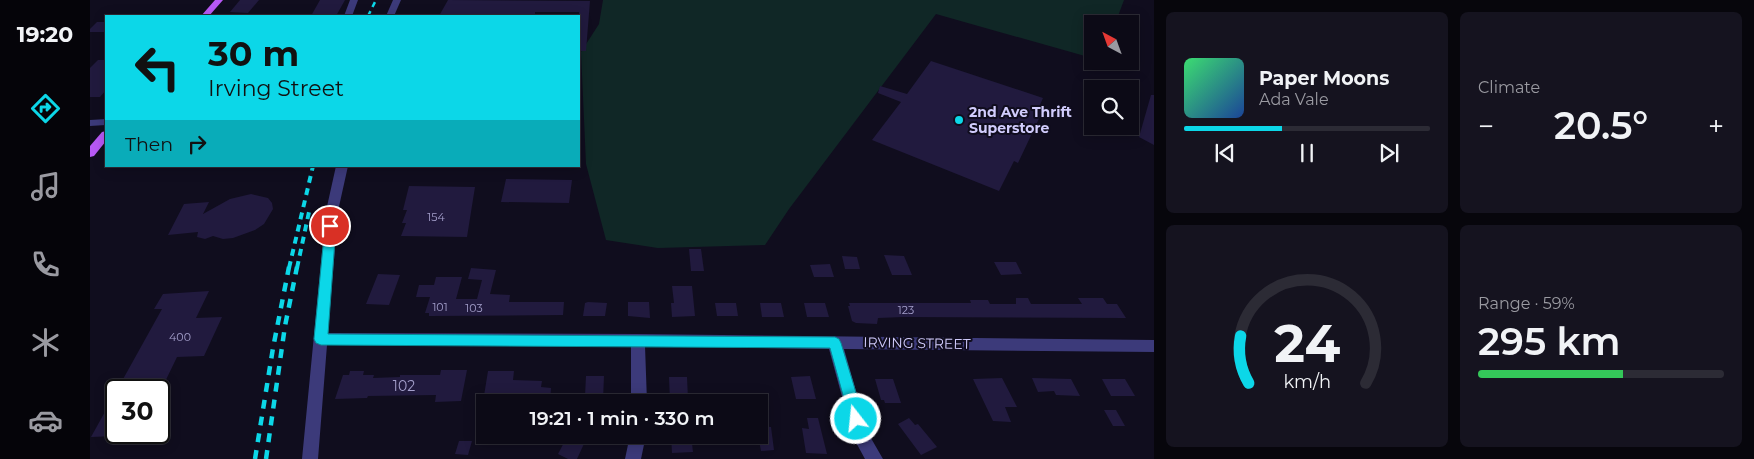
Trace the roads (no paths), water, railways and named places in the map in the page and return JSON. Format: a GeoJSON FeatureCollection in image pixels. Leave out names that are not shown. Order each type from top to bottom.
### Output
{"type":"FeatureCollection","features":[{"type":"Feature","properties":{"kind":"main road"},"geometry":{"type":"LineString","coordinates":[[206,15],[218,0]]}},
{"type":"Feature","properties":{"kind":"main road"},"geometry":{"type":"LineString","coordinates":[[90,153],[105,135]]}},
{"type":"Feature","properties":{"kind":"street"},"geometry":{"type":"LineString","coordinates":[[348,15],[354,0]]}},
{"type":"Feature","properties":{"kind":"street"},"geometry":{"type":"LineString","coordinates":[[390,15],[397,0]]}},
{"type":"Feature","properties":{"kind":"street"},"geometry":{"type":"LineString","coordinates":[[90,123],[105,122]]}},
{"type":"Feature","properties":{"kind":"street"},"geometry":{"type":"LineString","coordinates":[[310,459],[332,211],[342,167]]}},
{"type":"Feature","properties":{"kind":"street","name":"IRVING STREET"},"geometry":{"type":"LineString","coordinates":[[321,339],[638,340],[1154,346]]}},
{"type":"Feature","properties":{"kind":"street"},"geometry":{"type":"LineString","coordinates":[[638,340],[639,394]]}},
{"type":"Feature","properties":{"kind":"street"},"geometry":{"type":"LineString","coordinates":[[835,343],[862,437],[875,459]]}},
{"type":"Feature","properties":{"kind":"street"},"geometry":{"type":"LineString","coordinates":[[633,459],[636,444]]}},
{"type":"Feature","properties":{"kind":"railway"},"geometry":{"type":"LineString","coordinates":[[368,15],[376,0]]}},
{"type":"Feature","properties":{"kind":"railway"},"geometry":{"type":"LineString","coordinates":[[289,268],[313,167]]}},
{"type":"Feature","properties":{"kind":"railway"},"geometry":{"type":"LineString","coordinates":[[297,268],[309,212]]}},
{"type":"Feature","properties":{"kind":"railway"},"geometry":{"type":"LineString","coordinates":[[255,459],[273,348],[289,267]]}},
{"type":"Feature","properties":{"kind":"railway"},"geometry":{"type":"LineString","coordinates":[[266,459],[285,326],[297,267]]}},
{"type":"Feature","properties":{"kind":"place","name":"2nd Ave Thrift Superstore"},"geometry":{"type":"Point","coordinates":[959,120]}}]}
